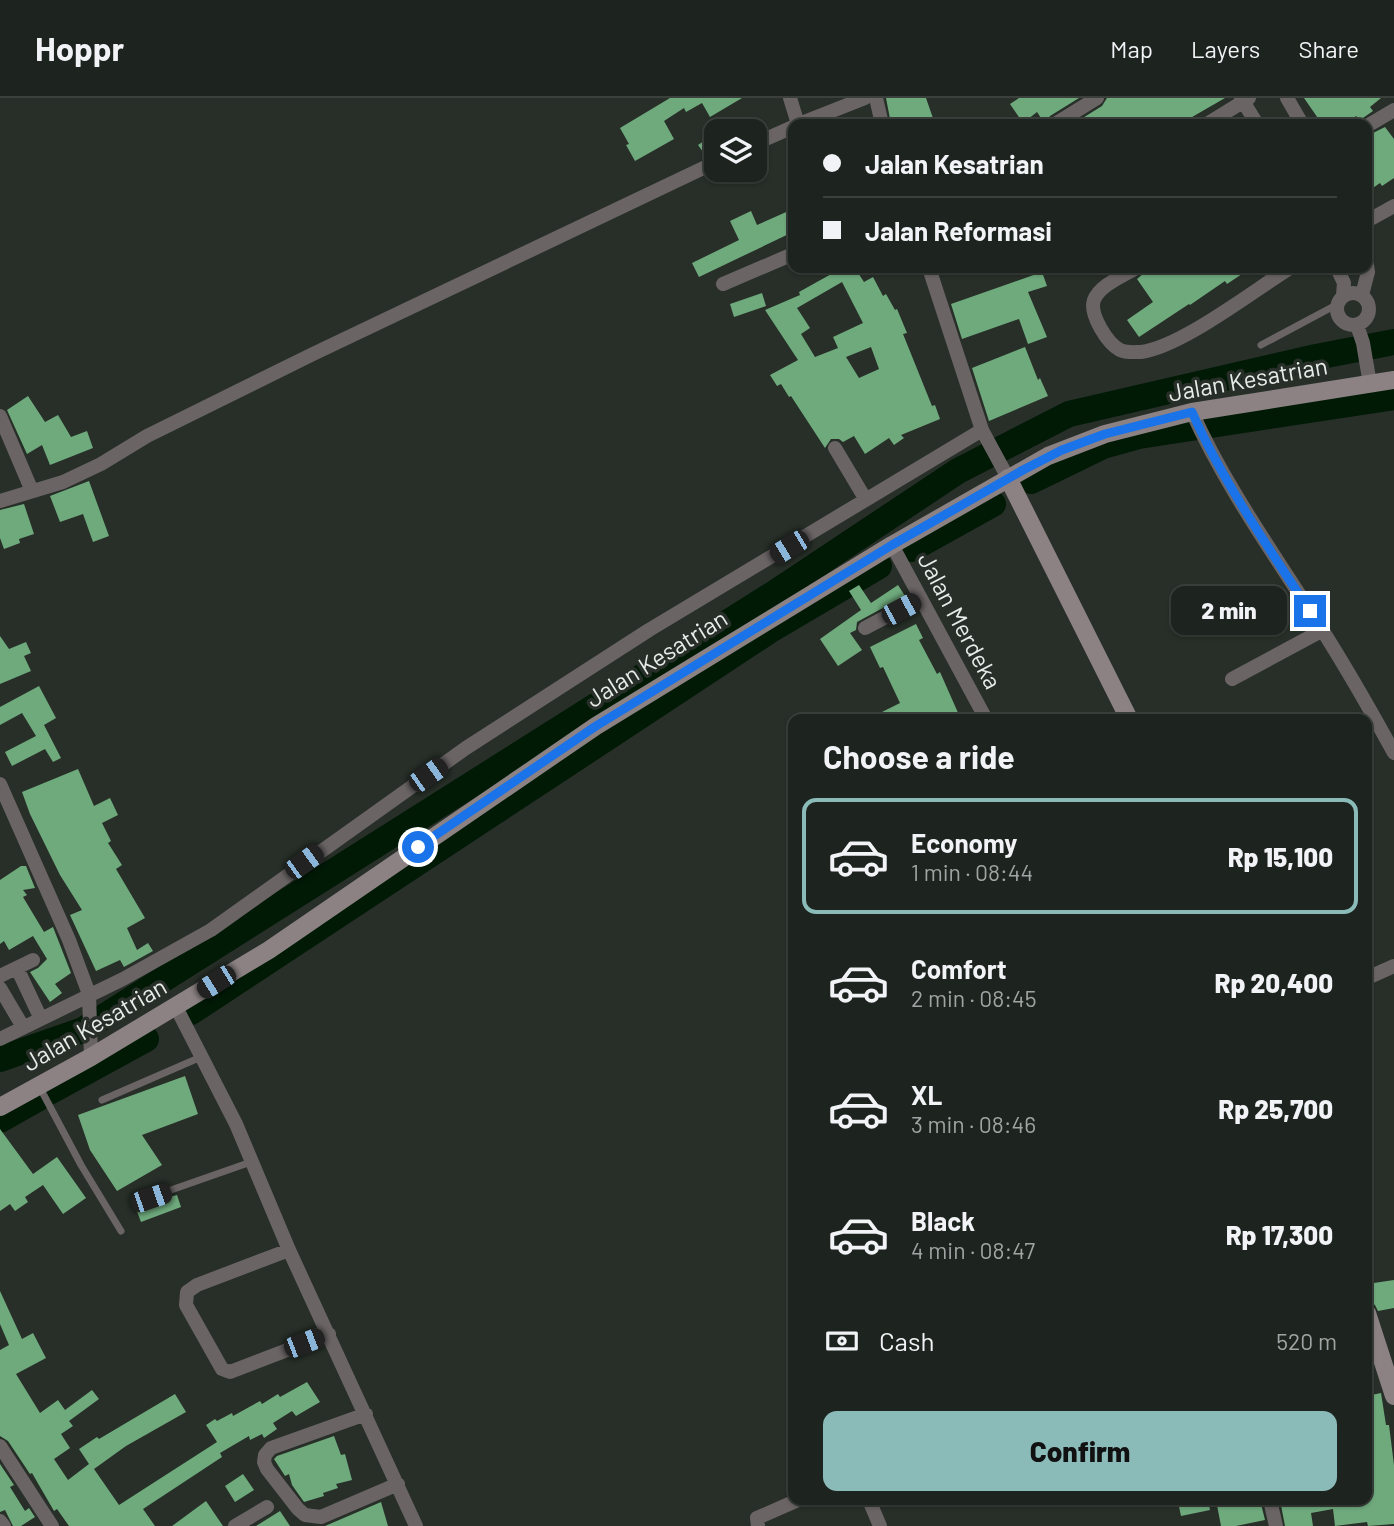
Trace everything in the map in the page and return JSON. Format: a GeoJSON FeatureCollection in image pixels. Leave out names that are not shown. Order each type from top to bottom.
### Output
{"type":"FeatureCollection","features":[{"type":"Feature","properties":{"kind":"street"},"geometry":{"type":"LineString","coordinates":[[790,98],[797,119]]}},
{"type":"Feature","properties":{"kind":"street"},"geometry":{"type":"LineString","coordinates":[[812,119],[865,98]]}},
{"type":"Feature","properties":{"kind":"street"},"geometry":{"type":"LineString","coordinates":[[876,98],[881,119]]}},
{"type":"Feature","properties":{"kind":"street"},"geometry":{"type":"LineString","coordinates":[[1063,119],[1097,98]]}},
{"type":"Feature","properties":{"kind":"street"},"geometry":{"type":"LineString","coordinates":[[1287,98],[1299,119]]}},
{"type":"Feature","properties":{"kind":"street"},"geometry":{"type":"LineString","coordinates":[[1214,119],[1244,99],[1254,119]]}},
{"type":"Feature","properties":{"kind":"street"},"geometry":{"type":"LineString","coordinates":[[1372,123],[1394,110]]}},
{"type":"Feature","properties":{"kind":"street"},"geometry":{"type":"LineString","coordinates":[[767,138],[788,129]]}},
{"type":"Feature","properties":{"kind":"street"},"geometry":{"type":"LineString","coordinates":[[0,501],[63,482],[101,464],[148,436],[301,360],[704,168]]}},
{"type":"Feature","properties":{"kind":"street"},"geometry":{"type":"LineString","coordinates":[[1372,218],[1394,206]]}},
{"type":"Feature","properties":{"kind":"street"},"geometry":{"type":"LineString","coordinates":[[723,284],[788,256]]}},
{"type":"Feature","properties":{"kind":"street"},"geometry":{"type":"LineString","coordinates":[[931,273],[984,435],[1023,504],[1127,714]]}},
{"type":"Feature","properties":{"kind":"street"},"geometry":{"type":"LineString","coordinates":[[1128,273],[1100,291],[1093,301],[1094,313],[1112,344],[1128,352],[1142,352],[1165,346],[1282,273]]}},
{"type":"Feature","properties":{"kind":"street"},"geometry":{"type":"LineString","coordinates":[[1339,273],[1344,283],[1340,300],[1339,319],[1350,326],[1363,323],[1369,312],[1369,305],[1362,295],[1356,293],[1340,300]]}},
{"type":"Feature","properties":{"kind":"street"},"geometry":{"type":"LineString","coordinates":[[1362,295],[1368,273]]}},
{"type":"Feature","properties":{"kind":"street"},"geometry":{"type":"LineString","coordinates":[[1357,325],[1369,379]]}},
{"type":"Feature","properties":{"kind":"street","name":"Jalan Kesatrian"},"geometry":{"type":"LineString","coordinates":[[0,1107],[39,1086],[91,1048],[181,1015],[269,950],[596,726],[897,553],[1008,478],[1048,456],[1085,441],[1194,417],[1369,379],[1394,380]]}},
{"type":"Feature","properties":{"kind":"street"},"geometry":{"type":"LineString","coordinates":[[0,416],[32,491]]}},
{"type":"Feature","properties":{"kind":"street"},"geometry":{"type":"LineString","coordinates":[[1194,417],[1208,445],[1323,630],[1371,714]]}},
{"type":"Feature","properties":{"kind":"street"},"geometry":{"type":"LineString","coordinates":[[0,1039],[41,1018],[89,999],[211,930],[466,748],[861,493],[984,435]]}},
{"type":"Feature","properties":{"kind":"street"},"geometry":{"type":"LineString","coordinates":[[835,449],[861,493]]}},
{"type":"Feature","properties":{"kind":"street","name":"Jalan Merdeka"},"geometry":{"type":"LineString","coordinates":[[897,553],[983,714]]}},
{"type":"Feature","properties":{"kind":"street"},"geometry":{"type":"LineString","coordinates":[[865,628],[920,599]]}},
{"type":"Feature","properties":{"kind":"street"},"geometry":{"type":"LineString","coordinates":[[1232,678],[1323,630]]}},
{"type":"Feature","properties":{"kind":"street"},"geometry":{"type":"LineString","coordinates":[[1372,715],[1394,753]]}},
{"type":"Feature","properties":{"kind":"street"},"geometry":{"type":"LineString","coordinates":[[0,784],[69,940],[89,999],[91,1048]]}},
{"type":"Feature","properties":{"kind":"street"},"geometry":{"type":"LineString","coordinates":[[0,976],[33,960]]}},
{"type":"Feature","properties":{"kind":"street"},"geometry":{"type":"LineString","coordinates":[[1372,976],[1394,966]]}},
{"type":"Feature","properties":{"kind":"street"},"geometry":{"type":"LineString","coordinates":[[16,968],[41,1018]]}},
{"type":"Feature","properties":{"kind":"street"},"geometry":{"type":"LineString","coordinates":[[0,988],[23,1027]]}},
{"type":"Feature","properties":{"kind":"street"},"geometry":{"type":"LineString","coordinates":[[181,1015],[236,1124],[289,1250],[416,1526]]}},
{"type":"Feature","properties":{"kind":"street"},"geometry":{"type":"LineString","coordinates":[[289,1250],[197,1285],[187,1292],[186,1305],[222,1369],[230,1373],[329,1334]]}},
{"type":"Feature","properties":{"kind":"street"},"geometry":{"type":"LineString","coordinates":[[1372,1328],[1394,1396]]}},
{"type":"Feature","properties":{"kind":"street"},"geometry":{"type":"LineString","coordinates":[[366,1414],[271,1448],[265,1455],[265,1465],[298,1509],[313,1518],[398,1484]]}},
{"type":"Feature","properties":{"kind":"street"},"geometry":{"type":"LineString","coordinates":[[0,1446],[52,1526]]}},
{"type":"Feature","properties":{"kind":"street"},"geometry":{"type":"LineString","coordinates":[[758,1526],[757,1518],[788,1504]]}},
{"type":"Feature","properties":{"kind":"street"},"geometry":{"type":"LineString","coordinates":[[871,1505],[880,1526]]}},
{"type":"Feature","properties":{"kind":"street"},"geometry":{"type":"LineString","coordinates":[[1271,1505],[1276,1526]]}},
{"type":"Feature","properties":{"kind":"street"},"geometry":{"type":"LineString","coordinates":[[234,1526],[267,1507]]}},
{"type":"Feature","properties":{"kind":"street"},"geometry":{"type":"LineString","coordinates":[[0,1521],[4,1526]]}},
{"type":"Feature","properties":{"kind":"lane"},"geometry":{"type":"LineString","coordinates":[[1261,345],[1340,300]]}},
{"type":"Feature","properties":{"kind":"lane"},"geometry":{"type":"LineString","coordinates":[[102,1100],[201,1057]]}},
{"type":"Feature","properties":{"kind":"lane"},"geometry":{"type":"LineString","coordinates":[[39,1086],[80,1165],[121,1231]]}},
{"type":"Feature","properties":{"kind":"lane"},"geometry":{"type":"LineString","coordinates":[[151,1198],[251,1163]]}},
{"type":"Feature","properties":{"kind":"building"},"geometry":{"type":"Polygon","coordinates":[[[670,98],[742,98],[710,117],[702,103],[686,112],[684,108],[664,121],[674,139],[635,161],[620,128],[670,98]]]}},
{"type":"Feature","properties":{"kind":"building"},"geometry":{"type":"Polygon","coordinates":[[[886,98],[926,98],[933,119],[890,119],[886,98]]]}},
{"type":"Feature","properties":{"kind":"building"},"geometry":{"type":"Polygon","coordinates":[[[1019,98],[1079,98],[1048,119],[1042,119],[1037,112],[1028,119],[1020,119],[1010,104],[1019,98]]]}},
{"type":"Feature","properties":{"kind":"building"},"geometry":{"type":"Polygon","coordinates":[[[1107,98],[1225,98],[1189,119],[1081,119],[1102,106],[1107,98]]]}},
{"type":"Feature","properties":{"kind":"building"},"geometry":{"type":"Polygon","coordinates":[[[1304,98],[1381,98],[1370,107],[1373,111],[1361,119],[1356,116],[1352,119],[1319,119],[1304,98]]]}},
{"type":"Feature","properties":{"kind":"building"},"geometry":{"type":"Polygon","coordinates":[[[1385,127],[1394,139],[1394,178],[1372,189],[1372,134],[1385,127]]]}},
{"type":"Feature","properties":{"kind":"building"},"geometry":{"type":"Polygon","coordinates":[[[704,141],[704,153],[698,145],[704,141]]]}},
{"type":"Feature","properties":{"kind":"building"},"geometry":{"type":"Polygon","coordinates":[[[751,211],[757,225],[788,211],[788,234],[699,277],[692,263],[739,240],[730,221],[751,211]]]}},
{"type":"Feature","properties":{"kind":"building"},"geometry":{"type":"Polygon","coordinates":[[[833,273],[858,273],[864,282],[873,277],[883,296],[886,294],[895,310],[897,309],[907,333],[903,334],[932,406],[935,405],[940,419],[901,435],[904,438],[894,445],[889,438],[865,454],[854,436],[843,442],[831,439],[825,448],[791,396],[789,397],[781,384],[777,386],[770,375],[798,360],[765,310],[800,295],[799,292],[833,273]],[[842,282],[797,308],[810,328],[801,334],[815,357],[838,348],[833,337],[863,323],[842,282]],[[871,347],[846,357],[859,378],[879,369],[871,347]]]}},
{"type":"Feature","properties":{"kind":"building"},"geometry":{"type":"Polygon","coordinates":[[[1042,273],[1047,286],[1028,292],[1047,337],[1028,344],[1019,319],[962,339],[951,304],[1042,273]]]}},
{"type":"Feature","properties":{"kind":"building"},"geometry":{"type":"Polygon","coordinates":[[[1144,273],[1244,273],[1227,284],[1225,281],[1139,337],[1127,320],[1153,302],[1137,279],[1144,273]]]}},
{"type":"Feature","properties":{"kind":"building"},"geometry":{"type":"Polygon","coordinates":[[[762,293],[766,306],[734,317],[730,304],[762,293]]]}},
{"type":"Feature","properties":{"kind":"building"},"geometry":{"type":"Polygon","coordinates":[[[1025,347],[1038,380],[1040,378],[1048,396],[989,421],[972,368],[1025,347]]]}},
{"type":"Feature","properties":{"kind":"building"},"geometry":{"type":"Polygon","coordinates":[[[28,396],[45,422],[58,415],[71,437],[87,431],[93,448],[50,465],[42,445],[27,454],[7,410],[28,396]]]}},
{"type":"Feature","properties":{"kind":"building"},"geometry":{"type":"Polygon","coordinates":[[[89,481],[109,536],[93,542],[83,514],[60,522],[50,496],[89,481]]]}},
{"type":"Feature","properties":{"kind":"building"},"geometry":{"type":"Polygon","coordinates":[[[24,504],[34,534],[19,539],[20,543],[4,549],[0,538],[0,510],[24,504]]]}},
{"type":"Feature","properties":{"kind":"building"},"geometry":{"type":"Polygon","coordinates":[[[859,585],[871,603],[898,585],[905,596],[857,622],[856,630],[850,633],[862,650],[838,666],[820,639],[861,610],[849,591],[859,585]]]}},
{"type":"Feature","properties":{"kind":"building"},"geometry":{"type":"Polygon","coordinates":[[[916,624],[923,638],[919,640],[937,674],[940,672],[959,714],[878,714],[900,703],[870,647],[916,624]]]}},
{"type":"Feature","properties":{"kind":"building"},"geometry":{"type":"Polygon","coordinates":[[[0,636],[9,649],[26,642],[31,653],[24,656],[31,671],[0,684],[0,636]]]}},
{"type":"Feature","properties":{"kind":"building"},"geometry":{"type":"Polygon","coordinates":[[[39,686],[56,718],[44,725],[61,758],[53,762],[45,749],[12,766],[5,752],[36,736],[22,713],[0,725],[0,707],[39,686]]]}},
{"type":"Feature","properties":{"kind":"building"},"geometry":{"type":"Polygon","coordinates":[[[78,769],[94,806],[110,798],[118,815],[102,823],[111,841],[108,843],[122,865],[116,869],[145,918],[127,928],[137,950],[148,943],[153,951],[124,967],[120,960],[96,971],[70,915],[82,910],[60,875],[22,792],[78,769]]]}},
{"type":"Feature","properties":{"kind":"building"},"geometry":{"type":"Polygon","coordinates":[[[21,866],[26,866],[35,888],[23,890],[27,895],[23,897],[44,932],[53,927],[71,973],[55,984],[62,993],[50,1002],[30,972],[47,959],[33,936],[9,950],[4,941],[0,944],[0,880],[21,866]]]}},
{"type":"Feature","properties":{"kind":"building"},"geometry":{"type":"Polygon","coordinates":[[[185,1076],[198,1114],[142,1135],[162,1165],[117,1191],[90,1150],[78,1115],[185,1076]]]}},
{"type":"Feature","properties":{"kind":"building"},"geometry":{"type":"Polygon","coordinates":[[[0,1129],[33,1174],[57,1157],[86,1198],[63,1214],[43,1185],[25,1197],[28,1202],[15,1211],[10,1204],[0,1211],[0,1129]]]}},
{"type":"Feature","properties":{"kind":"building"},"geometry":{"type":"Polygon","coordinates":[[[177,1195],[181,1207],[141,1222],[135,1206],[177,1195]]]}},
{"type":"Feature","properties":{"kind":"building"},"geometry":{"type":"Polygon","coordinates":[[[1394,1280],[1394,1308],[1378,1311],[1372,1303],[1372,1283],[1394,1280]]]}},
{"type":"Feature","properties":{"kind":"building"},"geometry":{"type":"Polygon","coordinates":[[[0,1291],[22,1339],[33,1333],[46,1358],[16,1374],[40,1413],[58,1400],[65,1410],[92,1390],[99,1399],[69,1421],[73,1426],[61,1434],[70,1448],[54,1459],[68,1480],[89,1464],[79,1449],[97,1437],[99,1439],[175,1394],[186,1412],[126,1446],[94,1469],[119,1505],[217,1442],[206,1425],[215,1419],[217,1421],[232,1413],[233,1416],[260,1401],[262,1404],[278,1394],[280,1397],[307,1382],[320,1402],[296,1416],[292,1411],[273,1423],[277,1429],[264,1438],[262,1434],[250,1440],[249,1436],[220,1453],[222,1457],[143,1509],[155,1526],[69,1526],[57,1509],[54,1511],[32,1473],[30,1474],[8,1441],[0,1436],[0,1350],[9,1345],[0,1324],[0,1291]]]}},
{"type":"Feature","properties":{"kind":"building"},"geometry":{"type":"Polygon","coordinates":[[[1381,1393],[1386,1425],[1389,1425],[1394,1465],[1394,1524],[1368,1526],[1367,1522],[1335,1526],[1333,1509],[1311,1513],[1313,1526],[1285,1526],[1281,1505],[1372,1505],[1372,1395],[1381,1393]]]}},
{"type":"Feature","properties":{"kind":"building"},"geometry":{"type":"Polygon","coordinates":[[[334,1436],[341,1455],[345,1454],[352,1480],[336,1484],[338,1488],[323,1493],[324,1496],[304,1502],[292,1485],[289,1474],[285,1476],[274,1459],[334,1436]]]}},
{"type":"Feature","properties":{"kind":"building"},"geometry":{"type":"Polygon","coordinates":[[[0,1464],[14,1485],[10,1487],[25,1511],[29,1508],[35,1517],[21,1526],[13,1526],[5,1510],[0,1512],[0,1464]]]}},
{"type":"Feature","properties":{"kind":"building"},"geometry":{"type":"Polygon","coordinates":[[[243,1474],[254,1490],[235,1502],[225,1486],[243,1474]]]}},
{"type":"Feature","properties":{"kind":"building"},"geometry":{"type":"Polygon","coordinates":[[[206,1501],[223,1526],[172,1526],[206,1501]]]}},
{"type":"Feature","properties":{"kind":"building"},"geometry":{"type":"Polygon","coordinates":[[[381,1502],[388,1526],[325,1526],[381,1502]]]}},
{"type":"Feature","properties":{"kind":"building"},"geometry":{"type":"Polygon","coordinates":[[[1179,1505],[1209,1505],[1210,1510],[1181,1516],[1179,1505]]]}},
{"type":"Feature","properties":{"kind":"building"},"geometry":{"type":"Polygon","coordinates":[[[1217,1505],[1261,1505],[1265,1520],[1221,1526],[1217,1505]]]}},
{"type":"Feature","properties":{"kind":"building"},"geometry":{"type":"Polygon","coordinates":[[[280,1511],[290,1526],[256,1526],[280,1511]]]}},
{"type":"Feature","properties":{"kind":"waterway"},"geometry":{"type":"LineString","coordinates":[[0,1059],[83,1030],[773,594],[958,471],[1069,414],[1316,357],[1394,342]]}},
{"type":"Feature","properties":{"kind":"waterway"},"geometry":{"type":"LineString","coordinates":[[1031,481],[1103,446],[1139,436],[1394,397]]}},
{"type":"Feature","properties":{"kind":"waterway"},"geometry":{"type":"LineString","coordinates":[[912,549],[993,504]]}},
{"type":"Feature","properties":{"kind":"waterway"},"geometry":{"type":"LineString","coordinates":[[191,1012],[772,629],[879,566]]}},
{"type":"Feature","properties":{"kind":"waterway"},"geometry":{"type":"LineString","coordinates":[[49,1092],[146,1039]]}},
{"type":"Feature","properties":{"kind":"waterway"},"geometry":{"type":"LineString","coordinates":[[0,1120],[39,1098]]}},
{"type":"Feature","properties":{"kind":"route"},"geometry":{"type":"LineString","coordinates":[[418,847],[596,726],[892,545],[1048,456],[1105,434],[1192,412],[1208,445],[1310,611]]}}]}
